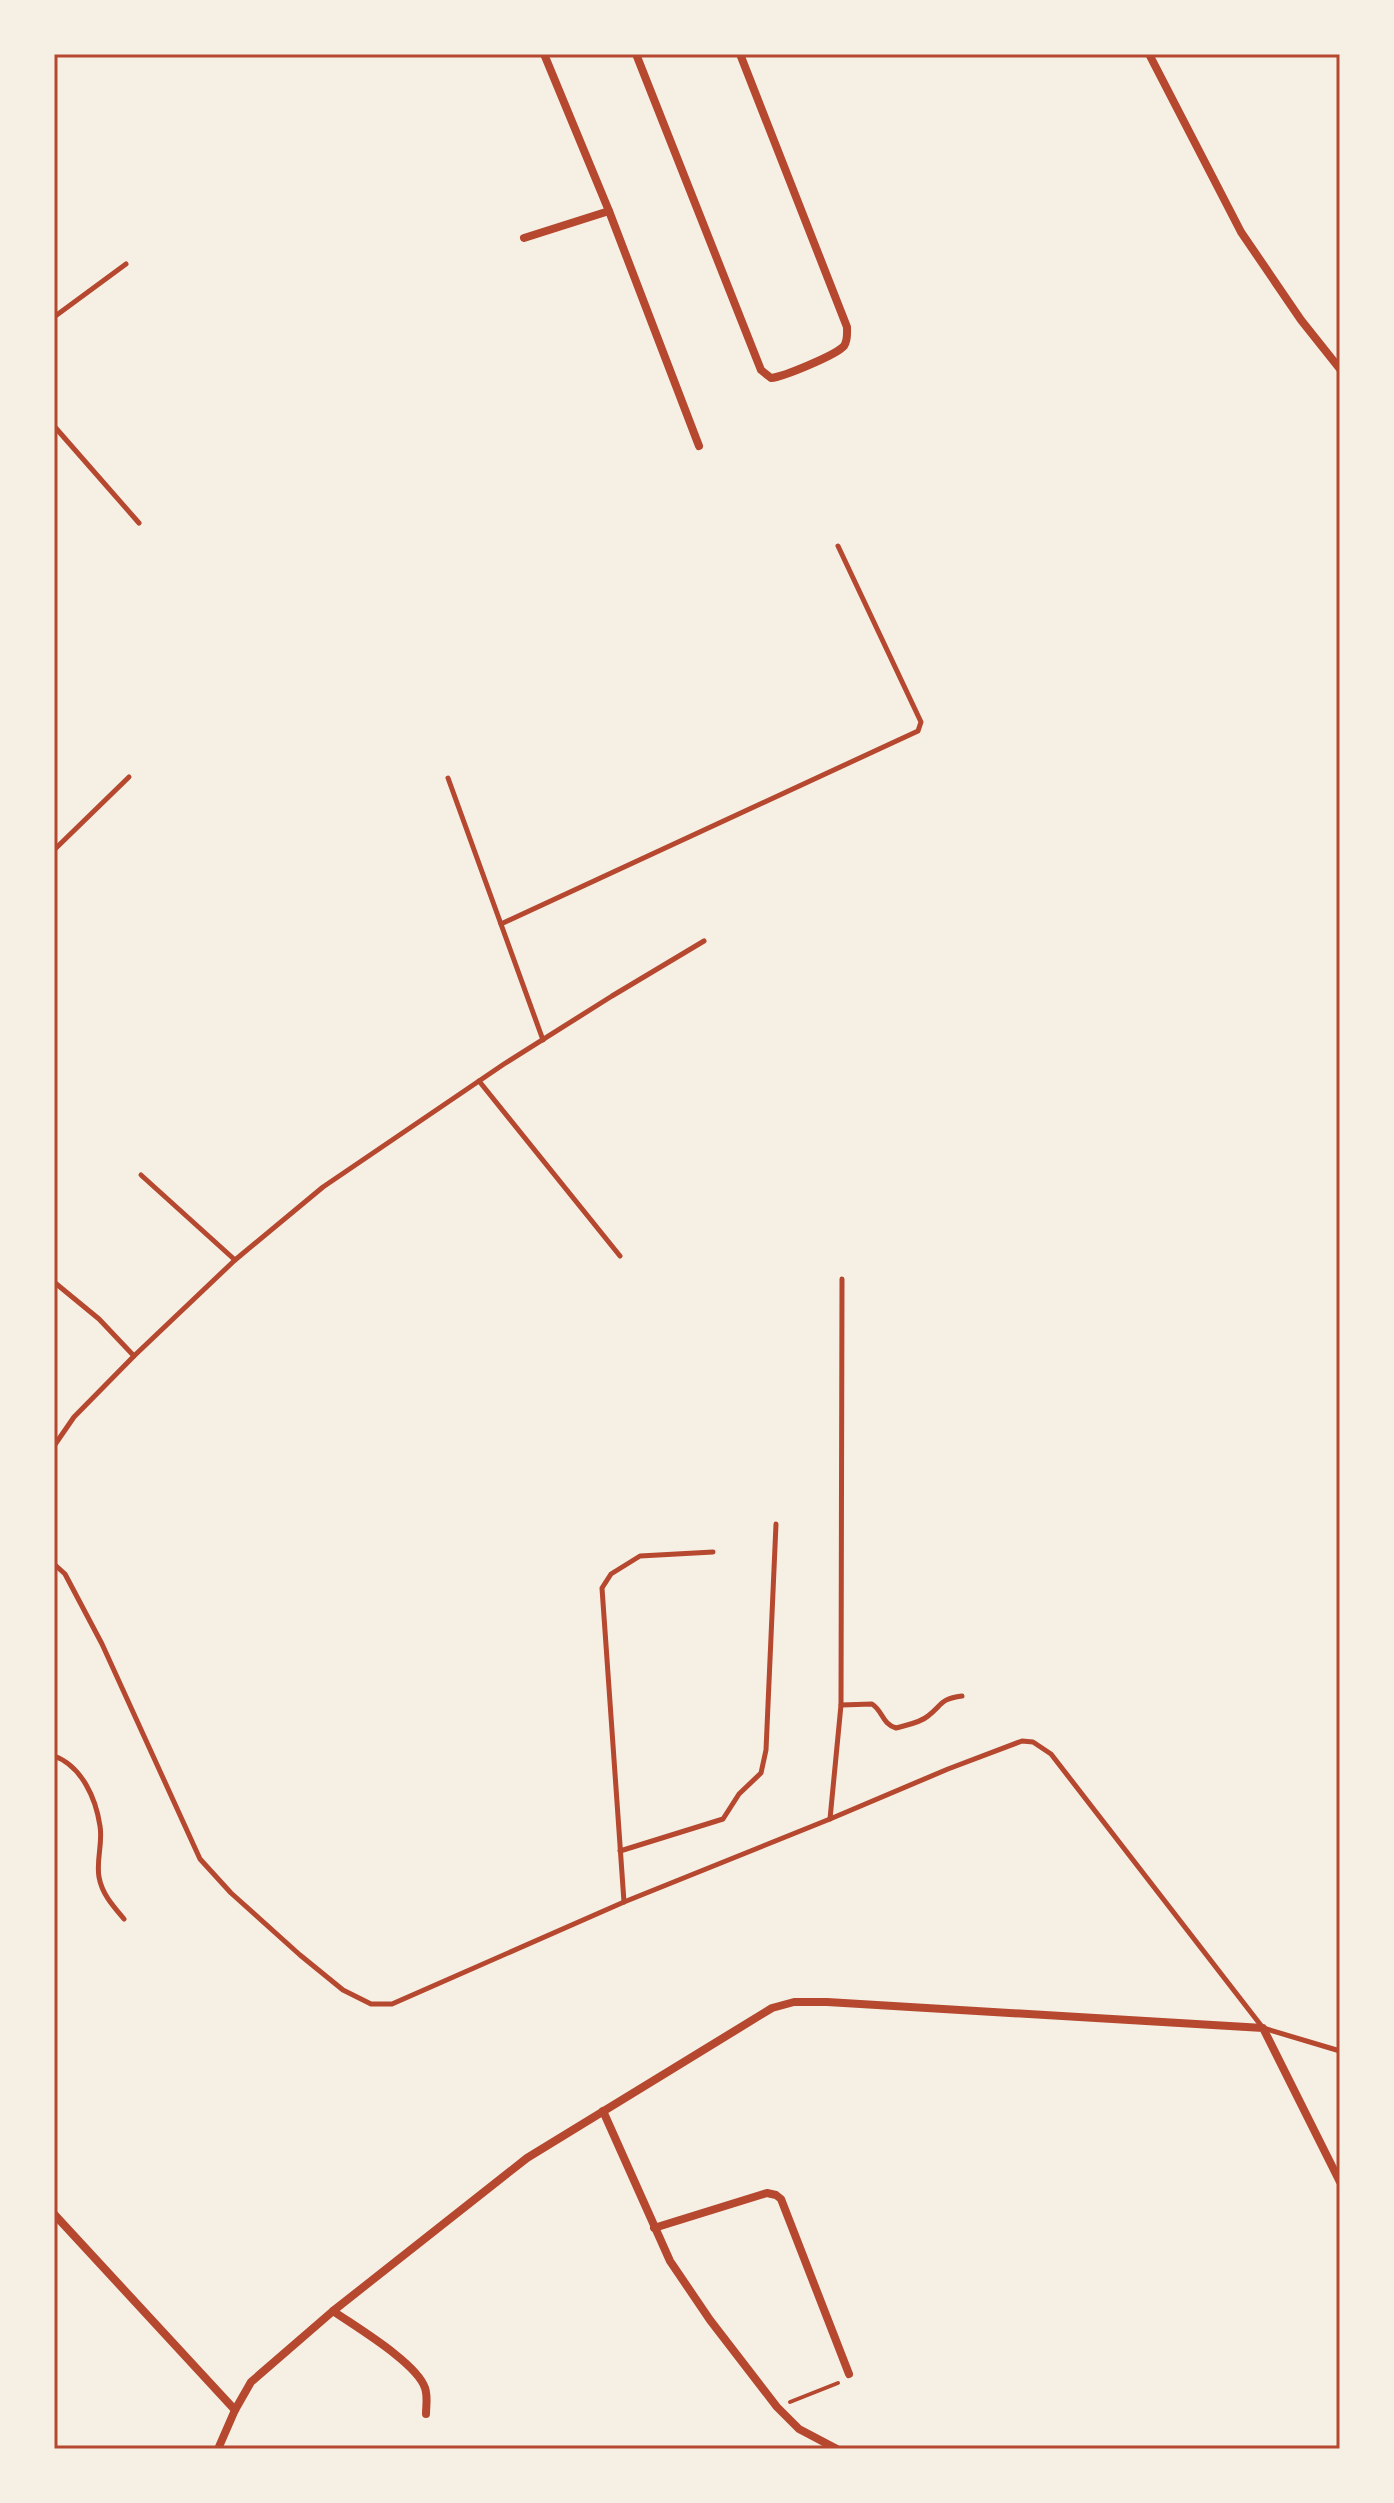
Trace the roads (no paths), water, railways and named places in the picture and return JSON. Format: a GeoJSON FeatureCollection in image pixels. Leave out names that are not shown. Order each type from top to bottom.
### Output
{"type":"FeatureCollection","features":[{"type":"Feature","properties":{"kind":"street"},"geometry":{"type":"LineString","coordinates":[[544,54],[609,211],[699,446]]}},
{"type":"Feature","properties":{"kind":"street"},"geometry":{"type":"LineString","coordinates":[[636,54],[761,370],[771,378],[785,375],[844,346],[847,327],[740,54]]}},
{"type":"Feature","properties":{"kind":"street"},"geometry":{"type":"LineString","coordinates":[[1149,54],[1241,232],[1301,320],[1340,369]]}},
{"type":"Feature","properties":{"kind":"street"},"geometry":{"type":"LineString","coordinates":[[524,238],[609,211]]}},
{"type":"Feature","properties":{"kind":"street"},"geometry":{"type":"LineString","coordinates":[[218,2449],[251,2382],[333,2311],[527,2158],[772,2008],[794,2002],[1263,2028],[1340,2182]]}},
{"type":"Feature","properties":{"kind":"street"},"geometry":{"type":"LineString","coordinates":[[603,2111],[670,2261],[710,2320],[777,2407],[799,2429],[837,2449]]}},
{"type":"Feature","properties":{"kind":"street"},"geometry":{"type":"LineString","coordinates":[[654,2228],[767,2193],[776,2195],[781,2199],[849,2374]]}},
{"type":"Feature","properties":{"kind":"street"},"geometry":{"type":"LineString","coordinates":[[54,2214],[235,2410]]}},
{"type":"Feature","properties":{"kind":"street"},"geometry":{"type":"LineString","coordinates":[[333,2311],[413,2370],[425,2386],[426,2414]]}},
{"type":"Feature","properties":{"kind":"lane"},"geometry":{"type":"LineString","coordinates":[[54,317],[126,264]]}},
{"type":"Feature","properties":{"kind":"lane"},"geometry":{"type":"LineString","coordinates":[[54,426],[139,523]]}},
{"type":"Feature","properties":{"kind":"lane"},"geometry":{"type":"LineString","coordinates":[[501,924],[918,731],[921,722],[838,546]]}},
{"type":"Feature","properties":{"kind":"lane"},"geometry":{"type":"LineString","coordinates":[[54,850],[129,777]]}},
{"type":"Feature","properties":{"kind":"lane"},"geometry":{"type":"LineString","coordinates":[[448,778],[543,1040]]}},
{"type":"Feature","properties":{"kind":"lane"},"geometry":{"type":"LineString","coordinates":[[54,1446],[74,1417],[134,1356],[235,1260],[323,1187],[479,1081],[704,941]]}},
{"type":"Feature","properties":{"kind":"lane"},"geometry":{"type":"LineString","coordinates":[[479,1081],[620,1256]]}},
{"type":"Feature","properties":{"kind":"lane"},"geometry":{"type":"LineString","coordinates":[[141,1175],[235,1260]]}},
{"type":"Feature","properties":{"kind":"lane"},"geometry":{"type":"LineString","coordinates":[[830,1819],[841,1705],[842,1279]]}},
{"type":"Feature","properties":{"kind":"lane"},"geometry":{"type":"LineString","coordinates":[[54,1282],[99,1319],[134,1356]]}},
{"type":"Feature","properties":{"kind":"lane"},"geometry":{"type":"LineString","coordinates":[[620,1851],[723,1819],[739,1794],[761,1773],[766,1750],[776,1524]]}},
{"type":"Feature","properties":{"kind":"lane"},"geometry":{"type":"LineString","coordinates":[[624,1902],[602,1588],[611,1574],[640,1556],[713,1552]]}},
{"type":"Feature","properties":{"kind":"lane"},"geometry":{"type":"LineString","coordinates":[[54,1564],[65,1574],[102,1644],[200,1859],[231,1893],[300,1955],[343,1990],[371,2004],[392,2004],[624,1902],[1022,1741],[1033,1742],[1051,1754],[1263,2028],[1340,2051]]}},
{"type":"Feature","properties":{"kind":"lane"},"geometry":{"type":"LineString","coordinates":[[841,1705],[872,1704],[879,1709],[885,1722],[896,1728],[925,1718],[948,1697],[962,1696]]}},
{"type":"Feature","properties":{"kind":"lane"},"geometry":{"type":"LineString","coordinates":[[54,1756],[63,1759],[76,1771],[91,1791],[101,1828],[99,1879],[105,1896],[124,1919]]}}]}
